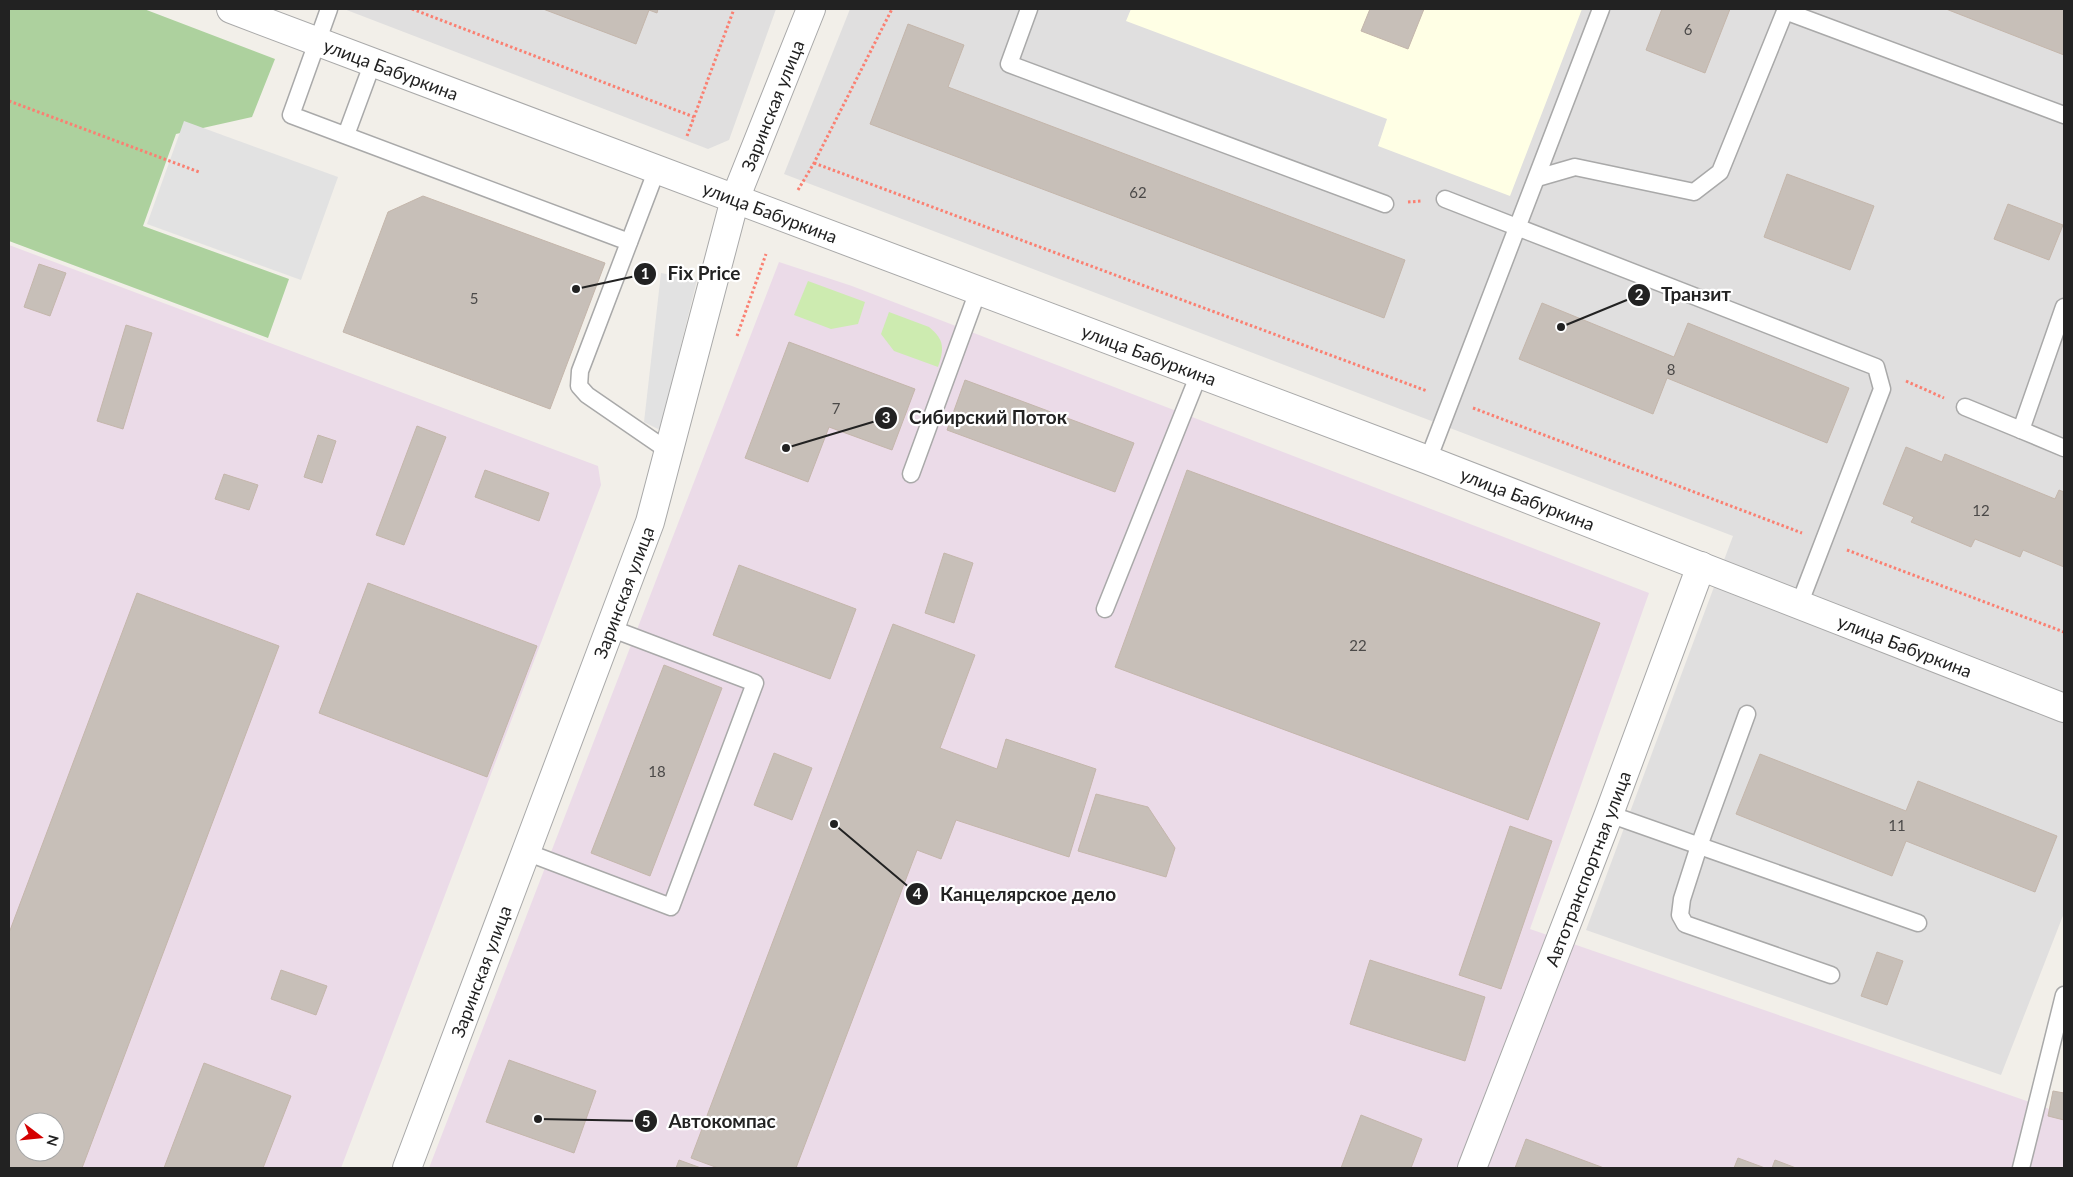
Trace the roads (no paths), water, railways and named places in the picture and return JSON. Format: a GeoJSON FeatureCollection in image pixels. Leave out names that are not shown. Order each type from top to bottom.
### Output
{"type":"FeatureCollection","features":[{"type":"Feature","properties":{"kind":"street","name":"улица Бабуркина"},"geometry":{"type":"LineString","coordinates":[[231,9],[1428,460],[2064,708]]}},
{"type":"Feature","properties":{"kind":"street","name":"Заринская улица"},"geometry":{"type":"LineString","coordinates":[[407,1168],[650,522],[667,450],[735,199],[811,9]]}},
{"type":"Feature","properties":{"kind":"street","name":"Автотранспортная улица"},"geometry":{"type":"LineString","coordinates":[[1472,1168],[1609,814],[1700,566]]}},
{"type":"Feature","properties":{"kind":"lane"},"geometry":{"type":"LineString","coordinates":[[329,9],[291,115],[629,242]]}},
{"type":"Feature","properties":{"kind":"lane"},"geometry":{"type":"LineString","coordinates":[[1029,9],[1009,64],[1385,204]]}},
{"type":"Feature","properties":{"kind":"lane"},"geometry":{"type":"LineString","coordinates":[[1428,460],[1601,9]]}},
{"type":"Feature","properties":{"kind":"lane"},"geometry":{"type":"LineString","coordinates":[[1536,178],[1575,167],[1694,192],[1720,172],[1785,10],[2064,115]]}},
{"type":"Feature","properties":{"kind":"lane"},"geometry":{"type":"LineString","coordinates":[[346,135],[373,62]]}},
{"type":"Feature","properties":{"kind":"lane"},"geometry":{"type":"LineString","coordinates":[[656,168],[580,371],[579,386],[587,395],[667,450]]}},
{"type":"Feature","properties":{"kind":"lane"},"geometry":{"type":"LineString","coordinates":[[1445,199],[1876,367],[1882,389],[1799,605]]}},
{"type":"Feature","properties":{"kind":"lane"},"geometry":{"type":"LineString","coordinates":[[912,474],[978,290]]}},
{"type":"Feature","properties":{"kind":"lane"},"geometry":{"type":"LineString","coordinates":[[2021,430],[2064,307]]}},
{"type":"Feature","properties":{"kind":"lane"},"geometry":{"type":"LineString","coordinates":[[1105,609],[1199,374]]}},
{"type":"Feature","properties":{"kind":"lane"},"geometry":{"type":"LineString","coordinates":[[1965,407],[2064,448]]}},
{"type":"Feature","properties":{"kind":"lane"},"geometry":{"type":"LineString","coordinates":[[526,852],[671,907],[755,682],[610,628]]}},
{"type":"Feature","properties":{"kind":"lane"},"geometry":{"type":"LineString","coordinates":[[1747,714],[1699,846],[1682,899],[1680,914],[1685,924],[1830,975]]}},
{"type":"Feature","properties":{"kind":"lane"},"geometry":{"type":"LineString","coordinates":[[1609,814],[1918,924]]}},
{"type":"Feature","properties":{"kind":"lane"},"geometry":{"type":"LineString","coordinates":[[2021,1168],[2064,995]]}},
{"type":"Feature","properties":{"kind":"place","name":"Fix Price"},"geometry":{"type":"Point","coordinates":[576,289]}},
{"type":"Feature","properties":{"kind":"place","name":"Транзит"},"geometry":{"type":"Point","coordinates":[1561,327]}},
{"type":"Feature","properties":{"kind":"place","name":"Сибирский Поток"},"geometry":{"type":"Point","coordinates":[786,448]}},
{"type":"Feature","properties":{"kind":"place","name":"Канцелярское дело"},"geometry":{"type":"Point","coordinates":[834,824]}},
{"type":"Feature","properties":{"kind":"place","name":"Автокомпас"},"geometry":{"type":"Point","coordinates":[538,1119]}}]}
